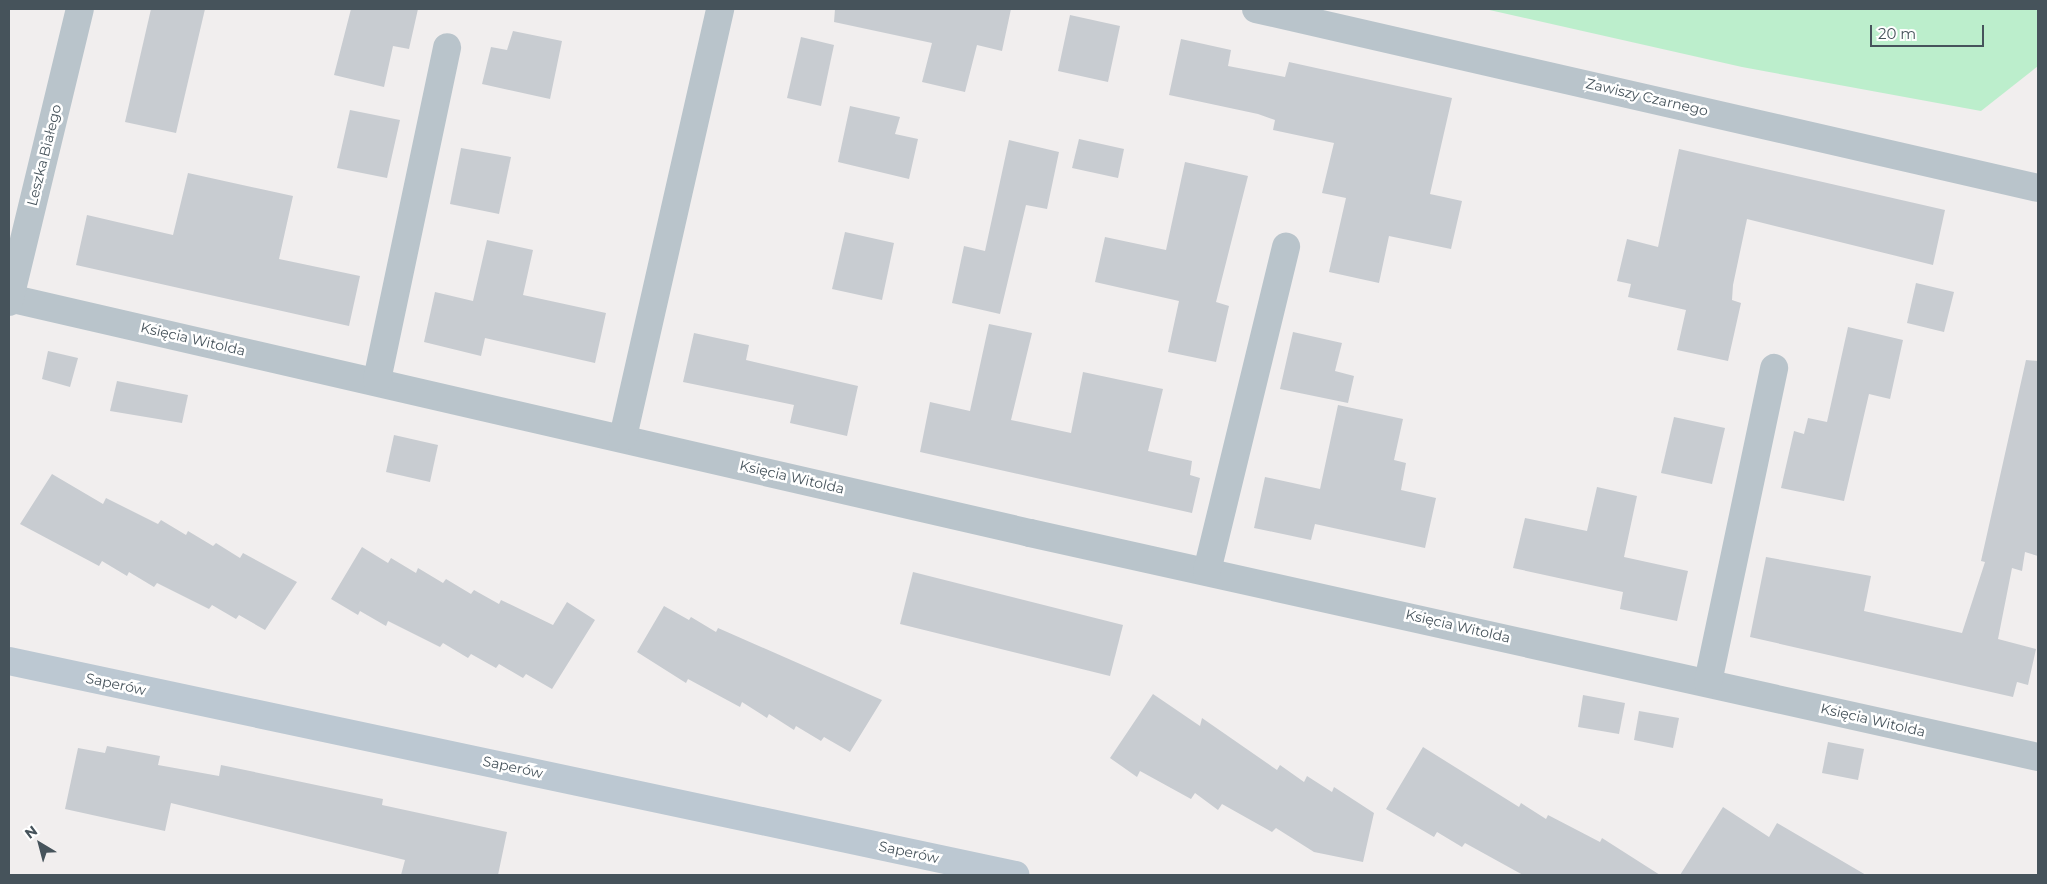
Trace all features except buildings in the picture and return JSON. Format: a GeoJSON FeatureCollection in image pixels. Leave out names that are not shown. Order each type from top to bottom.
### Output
{"type":"FeatureCollection","features":[{"type":"Feature","properties":{"kind":"street","name":"Leszka Białego"},"geometry":{"type":"LineString","coordinates":[[9,299],[80,9]]}},
{"type":"Feature","properties":{"kind":"street"},"geometry":{"type":"LineString","coordinates":[[623,437],[720,9]]}},
{"type":"Feature","properties":{"kind":"street","name":"Zawiszy Czarnego"},"geometry":{"type":"LineString","coordinates":[[1256,9],[2038,188]]}},
{"type":"Feature","properties":{"kind":"street"},"geometry":{"type":"LineString","coordinates":[[377,380],[447,47]]}},
{"type":"Feature","properties":{"kind":"street"},"geometry":{"type":"LineString","coordinates":[[1207,571],[1286,246]]}},
{"type":"Feature","properties":{"kind":"street","name":"Księcia Witolda"},"geometry":{"type":"LineString","coordinates":[[9,299],[377,380],[1207,571],[2038,757]]}},
{"type":"Feature","properties":{"kind":"street"},"geometry":{"type":"LineString","coordinates":[[1708,682],[1774,368]]}},
{"type":"Feature","properties":{"kind":"street","name":"Saperów"},"geometry":{"type":"LineString","coordinates":[[9,661],[1016,875]]}},
{"type":"Feature","properties":{"kind":"green space"},"geometry":{"type":"Polygon","coordinates":[[[1485,9],[2038,9],[2038,66],[1981,111],[1742,67],[1485,9]]]}}]}
